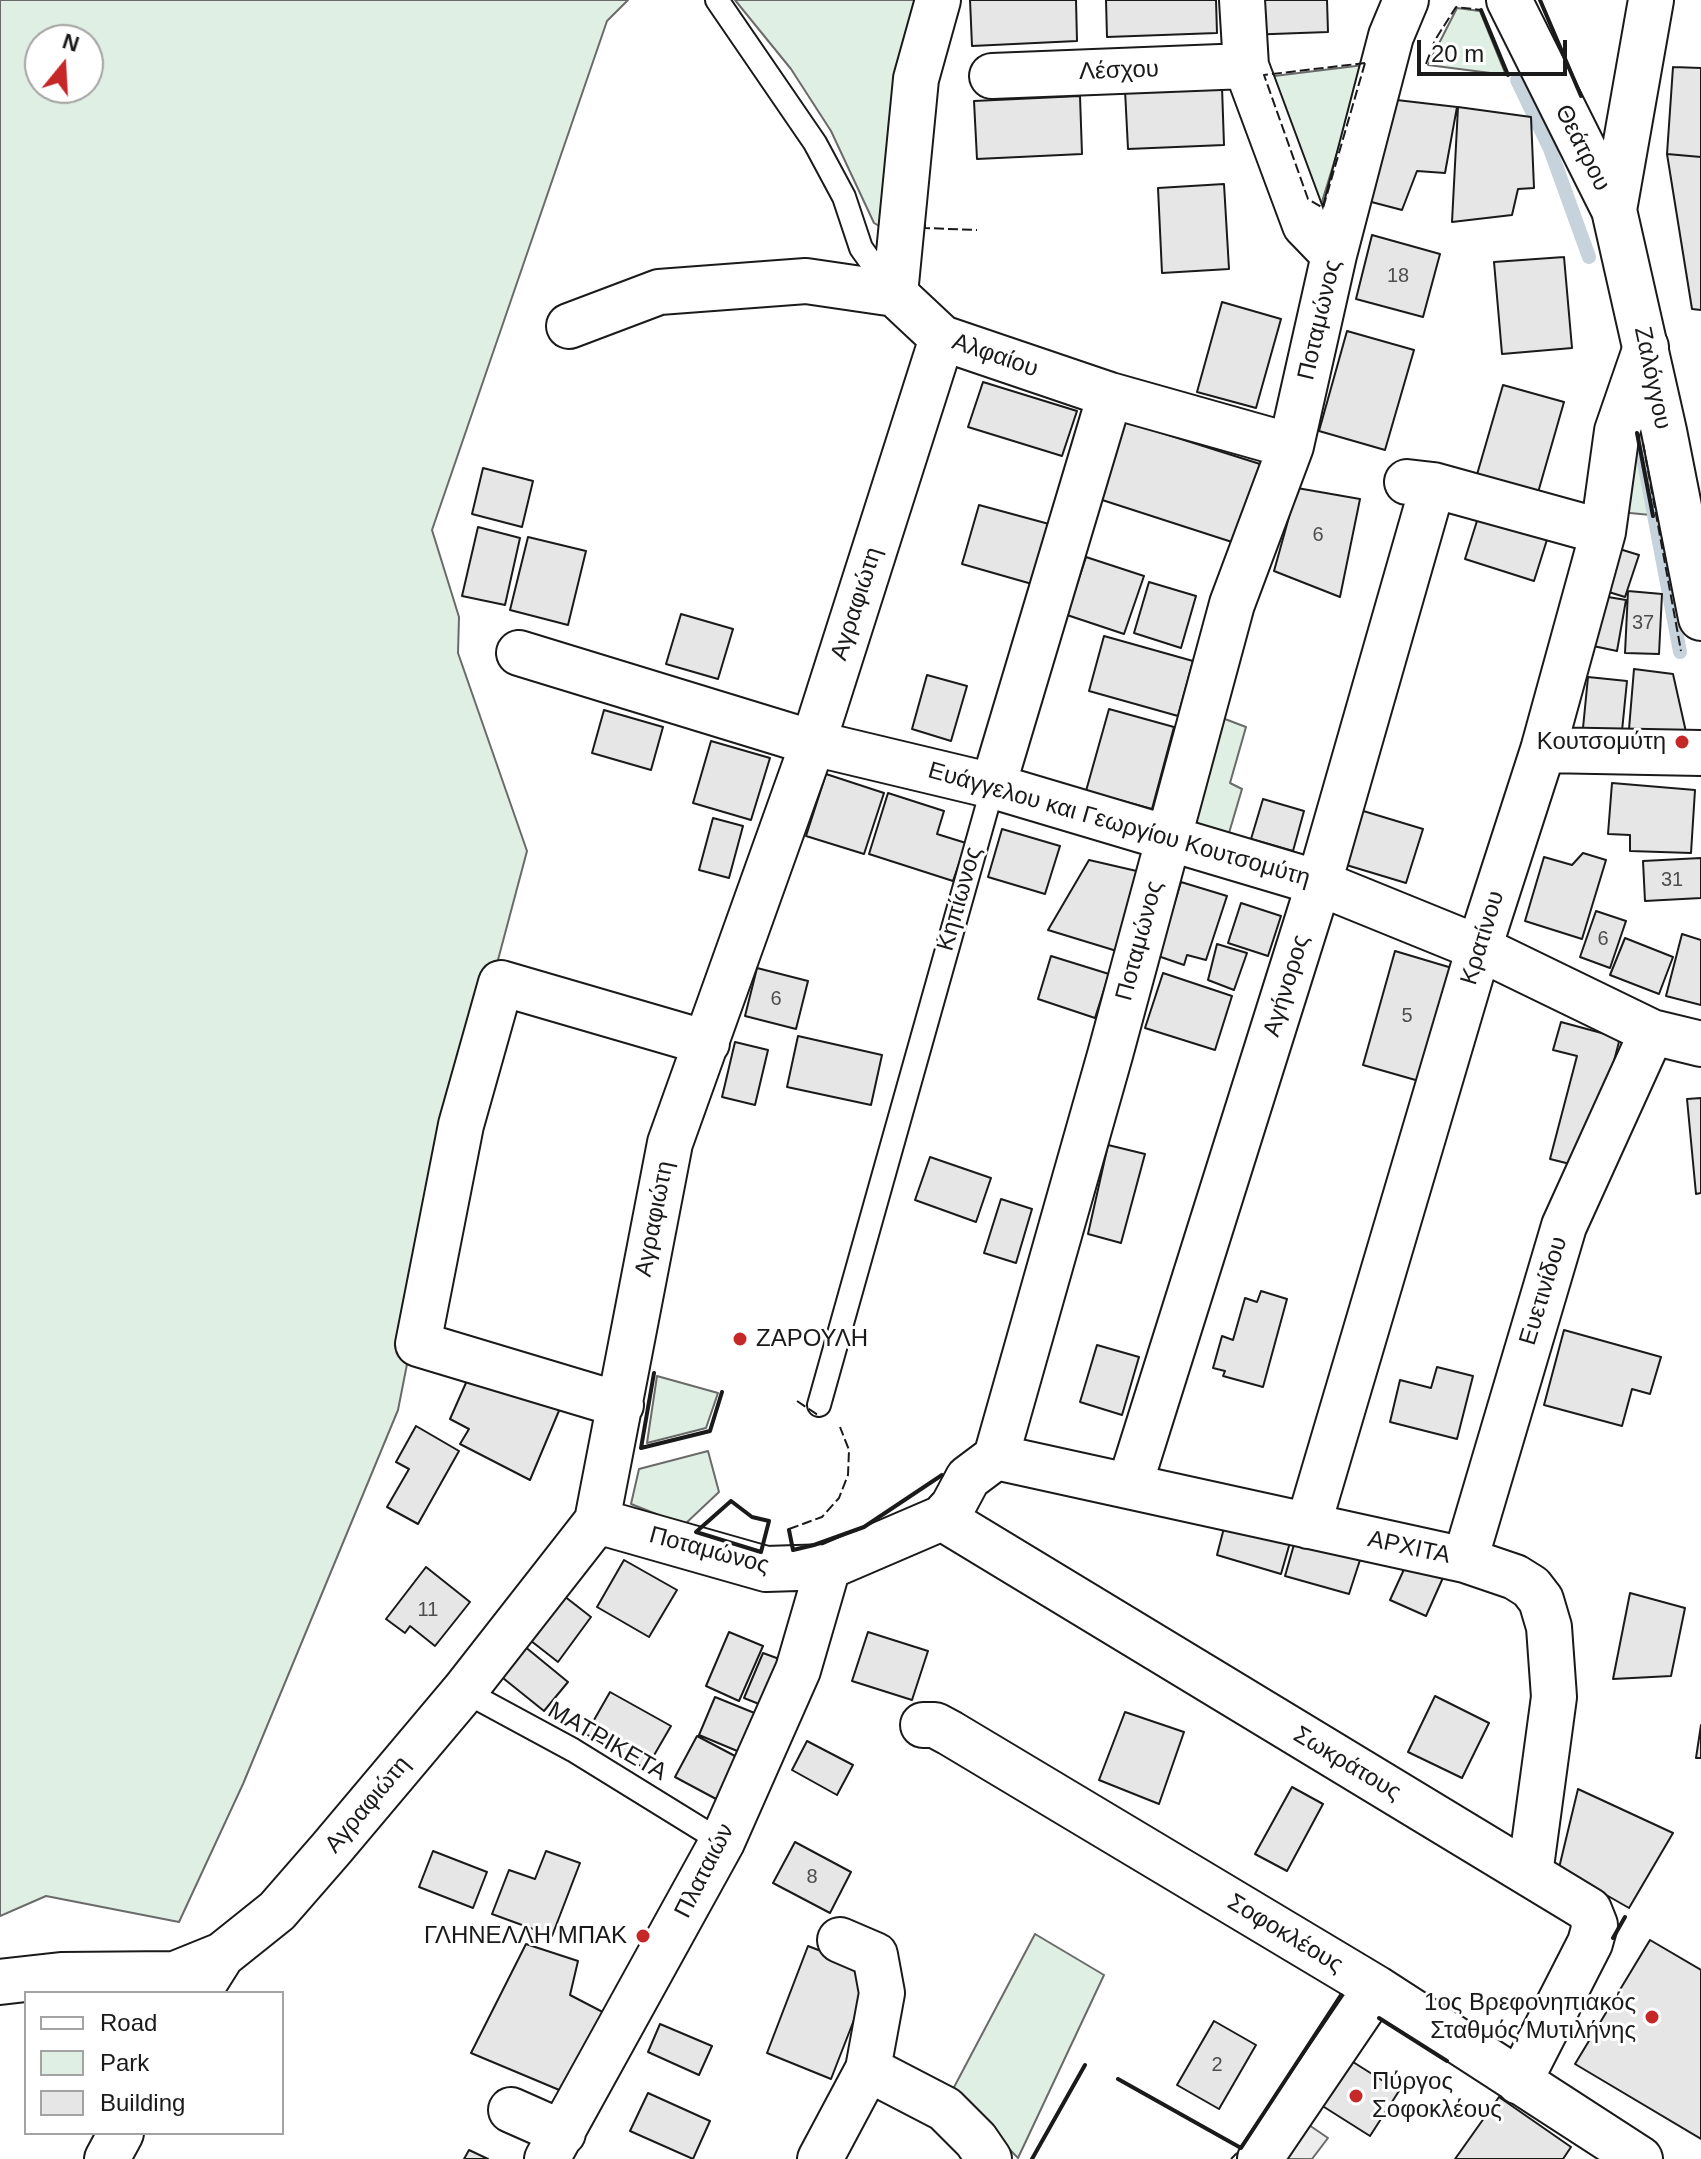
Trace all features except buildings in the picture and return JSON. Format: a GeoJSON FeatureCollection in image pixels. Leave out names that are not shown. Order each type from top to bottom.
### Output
{"type":"FeatureCollection","features":[{"type":"Feature","properties":{"kind":"street"},"geometry":{"type":"LineString","coordinates":[[569,326],[659,292],[806,281],[895,294],[916,79],[938,0]]}},
{"type":"Feature","properties":{"kind":"street"},"geometry":{"type":"LineString","coordinates":[[1242,0],[1246,66],[1305,225],[1334,255]]}},
{"type":"Feature","properties":{"kind":"street","name":"Ποταμώνος"},"geometry":{"type":"LineString","coordinates":[[996,1457],[1232,604],[1291,446],[1334,255],[1391,36],[1406,0]]}},
{"type":"Feature","properties":{"kind":"street","name":"Θεάτρου"},"geometry":{"type":"LineString","coordinates":[[1509,0],[1614,210]]}},
{"type":"Feature","properties":{"kind":"street","name":"Ζαλόγγου"},"geometry":{"type":"LineString","coordinates":[[1651,0],[1614,210],[1646,347],[1701,618]]}},
{"type":"Feature","properties":{"kind":"street","name":"Λέσχου"},"geometry":{"type":"LineString","coordinates":[[992,76],[1246,66]]}},
{"type":"Feature","properties":{"kind":"street","name":"Αλφαίου"},"geometry":{"type":"LineString","coordinates":[[895,294],[942,338],[1110,395],[1291,446]]}},
{"type":"Feature","properties":{"kind":"street","name":"Αγραφιώτη"},"geometry":{"type":"LineString","coordinates":[[199,1991],[222,1955],[277,1911],[464,1691],[597,1521],[670,1143],[813,743],[942,338]]}},
{"type":"Feature","properties":{"kind":"street","name":"Κρατίνου"},"geometry":{"type":"LineString","coordinates":[[1308,1526],[1479,948],[1543,750],[1603,532],[1617,431],[1646,347]]}},
{"type":"Feature","properties":{"kind":"street","name":"Κηπίωνος"},"geometry":{"type":"LineString","coordinates":[[993,786],[1110,395]]}},
{"type":"Feature","properties":{"kind":"street","name":"Αγήνορος"},"geometry":{"type":"LineString","coordinates":[[1130,1484],[1319,883],[1420,484],[1603,532]]}},
{"type":"Feature","properties":{"kind":"street","name":"Ευάγγελου και Γεωργίου Κουτσομύτη"},"geometry":{"type":"LineString","coordinates":[[519,653],[813,743],[993,786],[1319,883],[1479,948],[1652,1032],[1701,1044]]}},
{"type":"Feature","properties":{"kind":"street"},"geometry":{"type":"LineString","coordinates":[[1543,750],[1701,753]]}},
{"type":"Feature","properties":{"kind":"street"},"geometry":{"type":"LineString","coordinates":[[621,1405],[418,1344],[461,1125],[501,983],[707,1043]]}},
{"type":"Feature","properties":{"kind":"street","name":"Ευετινίδου"},"geometry":{"type":"LineString","coordinates":[[1465,1560],[1564,1226],[1652,1032]]}},
{"type":"Feature","properties":{"kind":"street"},"geometry":{"type":"LineString","coordinates":[[942,1518],[953,1506],[968,1478],[996,1457]]}},
{"type":"Feature","properties":{"kind":"street","name":"ΑΡΧΙΤΑ"},"geometry":{"type":"LineString","coordinates":[[996,1457],[1465,1560],[1515,1577],[1531,1587],[1541,1600],[1549,1627],[1553,1671],[1552,1723],[1530,1874]]}},
{"type":"Feature","properties":{"kind":"street","name":"Ποταμώνος"},"geometry":{"type":"LineString","coordinates":[[597,1521],[766,1569],[828,1567],[942,1518]]}},
{"type":"Feature","properties":{"kind":"street","name":"Σωκράτους"},"geometry":{"type":"LineString","coordinates":[[942,1518],[1589,1910],[1595,1925],[1590,1943],[1519,2082]]}},
{"type":"Feature","properties":{"kind":"street","name":"Πλαταιών"},"geometry":{"type":"LineString","coordinates":[[555,2146],[722,1842],[798,1670],[828,1567]]}},
{"type":"Feature","properties":{"kind":"street","name":"Σοφοκλέους"},"geometry":{"type":"LineString","coordinates":[[923,1725],[935,1725],[950,1733],[1376,1988],[1640,2159]]}},
{"type":"Feature","properties":{"kind":"street"},"geometry":{"type":"LineString","coordinates":[[820,2159],[868,2069],[882,1993],[875,1955],[840,1940]]}},
{"type":"Feature","properties":{"kind":"street"},"geometry":{"type":"LineString","coordinates":[[0,1982],[61,1975],[165,1975],[222,1955]]}},
{"type":"Feature","properties":{"kind":"street"},"geometry":{"type":"LineString","coordinates":[[1260,2159],[1376,1988]]}},
{"type":"Feature","properties":{"kind":"street"},"geometry":{"type":"LineString","coordinates":[[868,2069],[945,2109],[976,2140],[989,2159]]}},
{"type":"Feature","properties":{"kind":"street"},"geometry":{"type":"LineString","coordinates":[[511,2110],[555,2146]]}},
{"type":"Feature","properties":{"kind":"street"},"geometry":{"type":"LineString","coordinates":[[107,2159],[120,2135]]}},
{"type":"Feature","properties":{"kind":"lane"},"geometry":{"type":"LineString","coordinates":[[717,0],[815,143],[844,197],[861,248],[895,294]]}},
{"type":"Feature","properties":{"kind":"lane","name":"Κηπίωνος"},"geometry":{"type":"LineString","coordinates":[[819,1405],[993,786]]}},
{"type":"Feature","properties":{"kind":"lane","name":"ΜΑΤΡΙΚΕΤΑ"},"geometry":{"type":"LineString","coordinates":[[464,1691],[573,1750],[722,1842]]}},
{"type":"Feature","properties":{"kind":"green space"},"geometry":{"type":"Polygon","coordinates":[[[0,0],[628,0],[607,21],[432,530],[459,617],[458,653],[527,851],[454,1125],[398,1410],[243,1784],[179,1922],[46,1896],[0,1916],[0,0]]]}},
{"type":"Feature","properties":{"kind":"green space"},"geometry":{"type":"Polygon","coordinates":[[[735,0],[926,0],[881,227],[874,223],[831,131],[791,69],[735,0]]]}},
{"type":"Feature","properties":{"kind":"green space"},"geometry":{"type":"Polygon","coordinates":[[[1457,8],[1480,11],[1506,75],[1428,65],[1457,8]]]}},
{"type":"Feature","properties":{"kind":"green space"},"geometry":{"type":"Polygon","coordinates":[[[1364,65],[1321,205],[1311,199],[1266,77],[1364,65]]]}},
{"type":"Feature","properties":{"kind":"green space"},"geometry":{"type":"Polygon","coordinates":[[[1631,446],[1637,446],[1651,515],[1619,512],[1631,446]]]}},
{"type":"Feature","properties":{"kind":"green space"},"geometry":{"type":"Polygon","coordinates":[[[1217,716],[1246,727],[1230,783],[1242,789],[1229,833],[1187,821],[1217,716]]]}},
{"type":"Feature","properties":{"kind":"green space"},"geometry":{"type":"Polygon","coordinates":[[[657,1376],[718,1393],[706,1428],[647,1443],[657,1376]]]}},
{"type":"Feature","properties":{"kind":"green space"},"geometry":{"type":"Polygon","coordinates":[[[708,1451],[719,1492],[684,1525],[631,1504],[639,1469],[708,1451]]]}},
{"type":"Feature","properties":{"kind":"green space"},"geometry":{"type":"Polygon","coordinates":[[[1035,1934],[1104,1975],[1018,2158],[952,2091],[1035,1934]]]}},
{"type":"Feature","properties":{"kind":"shaded area"},"geometry":{"type":"Polygon","coordinates":[[[1309,2125],[1328,2138],[1312,2159],[1285,2159],[1309,2125]]]}},
{"type":"Feature","properties":{"kind":"waterway"},"geometry":{"type":"LineString","coordinates":[[1517,80],[1550,149],[1589,257]]}},
{"type":"Feature","properties":{"kind":"waterway"},"geometry":{"type":"LineString","coordinates":[[1636,420],[1680,652]]}},
{"type":"Feature","properties":{"kind":"fence"},"geometry":{"type":"LineString","coordinates":[[1426,64],[1435,40],[1456,7],[1481,10]]}},
{"type":"Feature","properties":{"kind":"fence"},"geometry":{"type":"LineString","coordinates":[[1365,63],[1323,208],[1308,199],[1264,75],[1365,63]]}},
{"type":"Feature","properties":{"kind":"fence"},"geometry":{"type":"LineString","coordinates":[[925,223],[925,228],[977,230]]}},
{"type":"Feature","properties":{"kind":"fence"},"geometry":{"type":"LineString","coordinates":[[1643,443],[1681,651]]}},
{"type":"Feature","properties":{"kind":"fence"},"geometry":{"type":"LineString","coordinates":[[797,1401],[821,1417]]}},
{"type":"Feature","properties":{"kind":"fence"},"geometry":{"type":"LineString","coordinates":[[789,1529],[822,1517],[839,1498],[848,1475],[849,1450],[840,1427]]}},
{"type":"Feature","properties":{"kind":"fence"},"geometry":{"type":"LineString","coordinates":[[1231,2159],[1237,2153]]}},
{"type":"Feature","properties":{"kind":"wall"},"geometry":{"type":"LineString","coordinates":[[1540,0],[1581,96]]}},
{"type":"Feature","properties":{"kind":"wall"},"geometry":{"type":"LineString","coordinates":[[1481,10],[1508,75]]}},
{"type":"Feature","properties":{"kind":"wall"},"geometry":{"type":"LineString","coordinates":[[1637,433],[1653,516]]}},
{"type":"Feature","properties":{"kind":"wall"},"geometry":{"type":"LineString","coordinates":[[654,1373],[641,1448],[710,1431],[722,1392]]}},
{"type":"Feature","properties":{"kind":"wall"},"geometry":{"type":"LineString","coordinates":[[789,1530],[793,1550],[814,1545],[864,1527],[942,1475]]}},
{"type":"Feature","properties":{"kind":"wall"},"geometry":{"type":"LineString","coordinates":[[731,1501],[752,1517],[769,1521],[761,1552],[696,1532],[731,1501]]}},
{"type":"Feature","properties":{"kind":"wall"},"geometry":{"type":"LineString","coordinates":[[1613,1938],[1625,1917]]}},
{"type":"Feature","properties":{"kind":"wall"},"geometry":{"type":"LineString","coordinates":[[1118,2079],[1241,2148],[1341,1995]]}},
{"type":"Feature","properties":{"kind":"wall"},"geometry":{"type":"LineString","coordinates":[[1379,2018],[1447,2061]]}},
{"type":"Feature","properties":{"kind":"wall"},"geometry":{"type":"LineString","coordinates":[[1032,2159],[1085,2065]]}},
{"type":"Feature","properties":{"kind":"place","name":"Κουτσομύτη"},"geometry":{"type":"Point","coordinates":[1682,742]}},
{"type":"Feature","properties":{"kind":"place","name":"ΖΑΡΟΥΛΗ"},"geometry":{"type":"Point","coordinates":[740,1339]}},
{"type":"Feature","properties":{"kind":"place","name":"ΓΛΗΝΕΛΛΗ ΜΠΑΚ"},"geometry":{"type":"Point","coordinates":[643,1936]}},
{"type":"Feature","properties":{"kind":"place","name":"1ος Βρεφονηπιακός Σταθμός Μυτιλήνης"},"geometry":{"type":"Point","coordinates":[1652,2017]}},
{"type":"Feature","properties":{"kind":"place","name":"Πύργος Σοφοκλέους"},"geometry":{"type":"Point","coordinates":[1356,2096]}}]}
